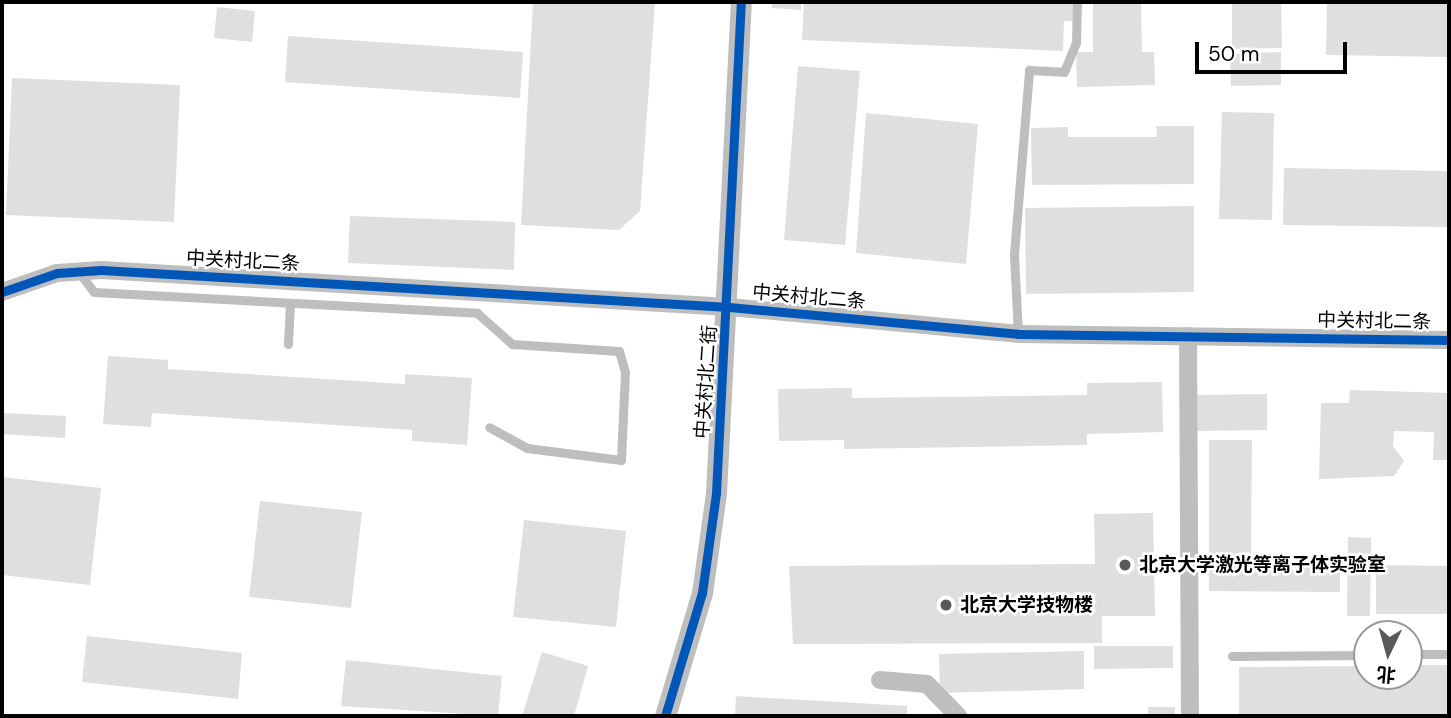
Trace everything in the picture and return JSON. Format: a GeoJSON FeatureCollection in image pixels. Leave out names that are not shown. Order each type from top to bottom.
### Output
{"type":"FeatureCollection","features":[{"type":"Feature","properties":{"kind":"street","name":"中关村北二街"},"geometry":{"type":"LineString","coordinates":[[665,716],[710,546],[729,307],[741,2]]}},
{"type":"Feature","properties":{"kind":"street","name":"中关村北二条"},"geometry":{"type":"LineString","coordinates":[[2,292],[77,270],[729,307],[1018,334],[1449,340]]}},
{"type":"Feature","properties":{"kind":"street"},"geometry":{"type":"LineString","coordinates":[[1188,336],[1190,716]]}},
{"type":"Feature","properties":{"kind":"street"},"geometry":{"type":"LineString","coordinates":[[880,680],[927,684],[958,716]]}},
{"type":"Feature","properties":{"kind":"lane"},"geometry":{"type":"LineString","coordinates":[[1018,334],[1014,254],[1029,70],[1064,72],[1076,43],[1077,2]]}},
{"type":"Feature","properties":{"kind":"lane"},"geometry":{"type":"LineString","coordinates":[[77,270],[93,292],[477,313],[512,344],[619,351],[625,372],[621,460],[527,448],[489,427]]}},
{"type":"Feature","properties":{"kind":"lane"},"geometry":{"type":"LineString","coordinates":[[288,344],[290,303]]}},
{"type":"Feature","properties":{"kind":"lane"},"geometry":{"type":"LineString","coordinates":[[1423,654],[1449,654]]}},
{"type":"Feature","properties":{"kind":"lane"},"geometry":{"type":"LineString","coordinates":[[1232,656],[1353,655]]}},
{"type":"Feature","properties":{"kind":"building"},"geometry":{"type":"Polygon","coordinates":[[[533,2],[655,2],[640,211],[619,230],[521,225],[533,2]]]}},
{"type":"Feature","properties":{"kind":"building"},"geometry":{"type":"Polygon","coordinates":[[[772,2],[801,2],[801,10],[772,8],[772,2]]]}},
{"type":"Feature","properties":{"kind":"building"},"geometry":{"type":"Polygon","coordinates":[[[804,2],[1074,2],[1073,21],[1064,21],[1063,51],[802,40],[804,2]]]}},
{"type":"Feature","properties":{"kind":"building"},"geometry":{"type":"Polygon","coordinates":[[[1093,2],[1141,2],[1142,52],[1154,52],[1155,85],[1077,87],[1076,52],[1093,52],[1093,2]]]}},
{"type":"Feature","properties":{"kind":"building"},"geometry":{"type":"Polygon","coordinates":[[[1232,2],[1281,2],[1282,48],[1232,49],[1232,2]]]}},
{"type":"Feature","properties":{"kind":"building"},"geometry":{"type":"Polygon","coordinates":[[[1327,2],[1449,3],[1449,57],[1326,55],[1327,2]]]}},
{"type":"Feature","properties":{"kind":"building"},"geometry":{"type":"Polygon","coordinates":[[[217,7],[255,11],[252,42],[214,38],[217,7]]]}},
{"type":"Feature","properties":{"kind":"building"},"geometry":{"type":"Polygon","coordinates":[[[288,36],[523,52],[520,98],[285,82],[288,36]]]}},
{"type":"Feature","properties":{"kind":"building"},"geometry":{"type":"Polygon","coordinates":[[[1281,52],[1281,85],[1231,86],[1230,54],[1281,52]]]}},
{"type":"Feature","properties":{"kind":"building"},"geometry":{"type":"Polygon","coordinates":[[[798,66],[860,71],[845,245],[784,240],[798,66]]]}},
{"type":"Feature","properties":{"kind":"building"},"geometry":{"type":"Polygon","coordinates":[[[12,78],[180,85],[174,222],[6,215],[12,78]]]}},
{"type":"Feature","properties":{"kind":"building"},"geometry":{"type":"Polygon","coordinates":[[[1222,112],[1274,113],[1272,220],[1219,219],[1222,112]]]}},
{"type":"Feature","properties":{"kind":"building"},"geometry":{"type":"Polygon","coordinates":[[[866,113],[978,124],[966,264],[856,253],[866,113]]]}},
{"type":"Feature","properties":{"kind":"building"},"geometry":{"type":"Polygon","coordinates":[[[1156,126],[1194,126],[1194,184],[1032,185],[1031,128],[1068,127],[1068,137],[1157,137],[1156,126]]]}},
{"type":"Feature","properties":{"kind":"building"},"geometry":{"type":"Polygon","coordinates":[[[1284,168],[1449,171],[1449,227],[1283,225],[1284,168]]]}},
{"type":"Feature","properties":{"kind":"building"},"geometry":{"type":"Polygon","coordinates":[[[1194,206],[1194,292],[1026,294],[1025,208],[1194,206]]]}},
{"type":"Feature","properties":{"kind":"building"},"geometry":{"type":"Polygon","coordinates":[[[350,216],[515,222],[514,270],[348,263],[350,216]]]}},
{"type":"Feature","properties":{"kind":"building"},"geometry":{"type":"Polygon","coordinates":[[[108,356],[168,360],[168,369],[405,384],[405,374],[472,378],[467,445],[412,441],[412,430],[152,413],[151,427],[103,424],[108,356]]]}},
{"type":"Feature","properties":{"kind":"building"},"geometry":{"type":"Polygon","coordinates":[[[1162,382],[1163,432],[1087,434],[1087,445],[844,449],[844,440],[779,441],[778,389],[852,388],[852,398],[1087,395],[1087,383],[1162,382]]]}},
{"type":"Feature","properties":{"kind":"building"},"geometry":{"type":"Polygon","coordinates":[[[1350,390],[1449,393],[1449,460],[1433,460],[1434,432],[1394,431],[1393,446],[1404,461],[1394,476],[1319,479],[1321,403],[1349,403],[1350,390]]]}},
{"type":"Feature","properties":{"kind":"building"},"geometry":{"type":"Polygon","coordinates":[[[1267,394],[1267,430],[1196,431],[1195,395],[1267,394]]]}},
{"type":"Feature","properties":{"kind":"building"},"geometry":{"type":"Polygon","coordinates":[[[2,413],[66,416],[65,438],[2,434],[2,413]]]}},
{"type":"Feature","properties":{"kind":"building"},"geometry":{"type":"Polygon","coordinates":[[[1209,440],[1252,440],[1251,555],[1340,556],[1340,592],[1209,591],[1209,440]]]}},
{"type":"Feature","properties":{"kind":"building"},"geometry":{"type":"Polygon","coordinates":[[[2,477],[101,488],[90,585],[2,575],[2,477]]]}},
{"type":"Feature","properties":{"kind":"building"},"geometry":{"type":"Polygon","coordinates":[[[260,501],[362,512],[351,608],[249,597],[260,501]]]}},
{"type":"Feature","properties":{"kind":"building","name":"北京大学技物楼"},"geometry":{"type":"Polygon","coordinates":[[[1153,513],[1155,616],[1102,616],[1102,643],[793,644],[789,566],[1095,564],[1094,514],[1153,513]]]}},
{"type":"Feature","properties":{"kind":"building"},"geometry":{"type":"Polygon","coordinates":[[[524,520],[626,531],[616,627],[513,617],[524,520]]]}},
{"type":"Feature","properties":{"kind":"building"},"geometry":{"type":"Polygon","coordinates":[[[1348,537],[1371,538],[1370,616],[1347,616],[1348,537]]]}},
{"type":"Feature","properties":{"kind":"building"},"geometry":{"type":"Polygon","coordinates":[[[1376,565],[1449,566],[1449,614],[1376,614],[1376,565]]]}},
{"type":"Feature","properties":{"kind":"building"},"geometry":{"type":"Polygon","coordinates":[[[87,636],[242,653],[238,699],[82,682],[87,636]]]}},
{"type":"Feature","properties":{"kind":"building"},"geometry":{"type":"Polygon","coordinates":[[[1094,646],[1173,646],[1173,668],[1094,669],[1094,646]]]}},
{"type":"Feature","properties":{"kind":"building"},"geometry":{"type":"Polygon","coordinates":[[[1084,651],[1084,689],[940,693],[939,654],[1084,651]]]}},
{"type":"Feature","properties":{"kind":"building"},"geometry":{"type":"Polygon","coordinates":[[[542,652],[588,666],[574,716],[522,716],[542,652]]]}},
{"type":"Feature","properties":{"kind":"building"},"geometry":{"type":"Polygon","coordinates":[[[346,660],[502,676],[498,716],[341,706],[346,660]]]}},
{"type":"Feature","properties":{"kind":"building"},"geometry":{"type":"Polygon","coordinates":[[[1423,665],[1449,665],[1449,716],[1239,716],[1239,667],[1353,666],[1353,690],[1423,690],[1423,665]]]}},
{"type":"Feature","properties":{"kind":"building"},"geometry":{"type":"Polygon","coordinates":[[[736,696],[907,706],[907,716],[735,716],[736,696]]]}},
{"type":"Feature","properties":{"kind":"building"},"geometry":{"type":"Polygon","coordinates":[[[1148,707],[1175,707],[1175,716],[1148,716],[1148,707]]]}},
{"type":"Feature","properties":{"kind":"cycle path"},"geometry":{"type":"LineString","coordinates":[[665,716],[702,593],[716,493],[741,2]]}},
{"type":"Feature","properties":{"kind":"cycle path"},"geometry":{"type":"LineString","coordinates":[[2,292],[57,273],[101,270],[729,307],[1018,334],[1449,340]]}},
{"type":"Feature","properties":{"kind":"place","name":"北京大学激光等离子体实验室"},"geometry":{"type":"Point","coordinates":[1125,565]}},
{"type":"Feature","properties":{"kind":"place","name":"北京大学技物楼"},"geometry":{"type":"Point","coordinates":[946,605]}}]}
